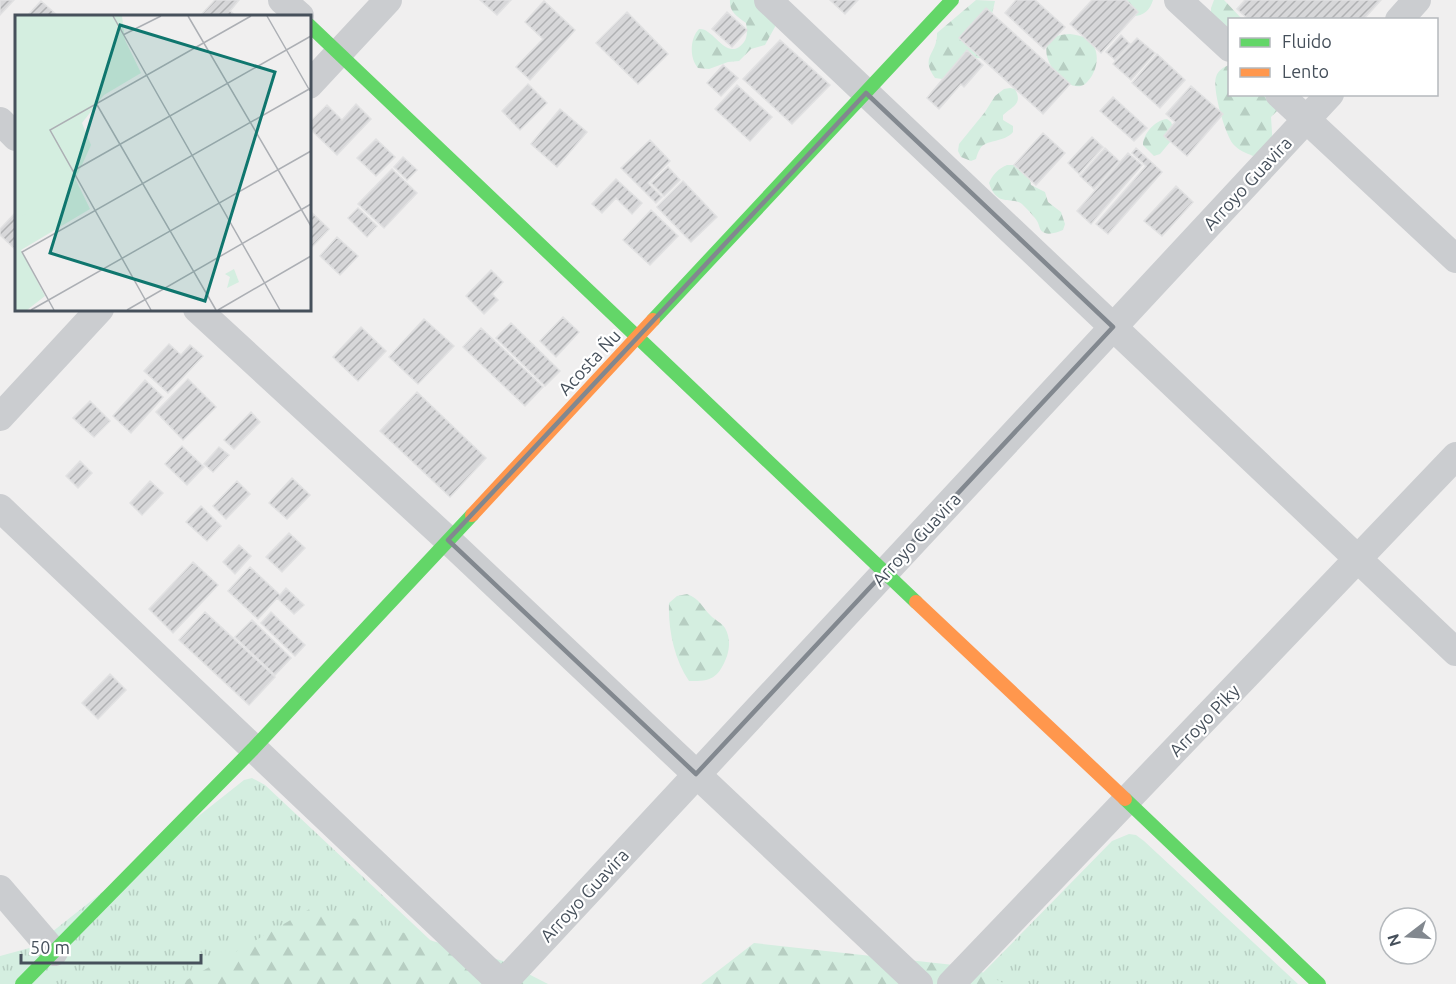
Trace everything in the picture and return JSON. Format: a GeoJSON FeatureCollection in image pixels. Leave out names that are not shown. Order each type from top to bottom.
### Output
{"type":"FeatureCollection","features":[{"type":"Feature","properties":{"kind":"street"},"geometry":{"type":"LineString","coordinates":[[282,0],[299,15]]}},
{"type":"Feature","properties":{"kind":"street"},"geometry":{"type":"LineString","coordinates":[[310,84],[388,0]]}},
{"type":"Feature","properties":{"kind":"street"},"geometry":{"type":"LineString","coordinates":[[768,0],[1456,652]]}},
{"type":"Feature","properties":{"kind":"street","name":"Acosta Ñu"},"geometry":{"type":"LineString","coordinates":[[22,984],[253,749],[952,0]]}},
{"type":"Feature","properties":{"kind":"street"},"geometry":{"type":"LineString","coordinates":[[1178,0],[1228,46]]}},
{"type":"Feature","properties":{"kind":"street"},"geometry":{"type":"LineString","coordinates":[[1401,18],[1417,0]]}},
{"type":"Feature","properties":{"kind":"street"},"geometry":{"type":"LineString","coordinates":[[310,26],[1319,984]]}},
{"type":"Feature","properties":{"kind":"street"},"geometry":{"type":"LineString","coordinates":[[1281,96],[1456,259]]}},
{"type":"Feature","properties":{"kind":"street","name":"Arroyo Guavira"},"geometry":{"type":"LineString","coordinates":[[502,984],[1327,96]]}},
{"type":"Feature","properties":{"kind":"street"},"geometry":{"type":"LineString","coordinates":[[0,121],[15,136]]}},
{"type":"Feature","properties":{"kind":"street"},"geometry":{"type":"LineString","coordinates":[[0,417],[99,310]]}},
{"type":"Feature","properties":{"kind":"street"},"geometry":{"type":"LineString","coordinates":[[198,310],[448,540],[919,984]]}},
{"type":"Feature","properties":{"kind":"street","name":"Arroyo Piky"},"geometry":{"type":"LineString","coordinates":[[951,984],[1456,456]]}},
{"type":"Feature","properties":{"kind":"street"},"geometry":{"type":"LineString","coordinates":[[0,508],[502,984]]}},
{"type":"Feature","properties":{"kind":"street"},"geometry":{"type":"LineString","coordinates":[[0,889],[54,952]]}},
{"type":"Feature","properties":{"kind":"highlighted area"},"geometry":{"type":"Polygon","coordinates":[[[866,93],[1113,327],[696,774],[448,540],[866,93]]]}},
{"type":"Feature","properties":{"kind":"green space"},"geometry":{"type":"Polygon","coordinates":[[[730,0],[768,0],[776,25],[765,45],[751,49],[739,61],[728,62],[709,69],[698,68],[693,59],[692,48],[694,37],[699,29],[710,33],[726,47],[732,49],[738,48],[745,40],[746,23],[732,11],[730,0]]]}},
{"type":"Feature","properties":{"kind":"green space"},"geometry":{"type":"Polygon","coordinates":[[[976,0],[995,1],[982,58],[960,59],[942,79],[935,78],[929,60],[937,40],[937,33],[976,0]]]}},
{"type":"Feature","properties":{"kind":"green space"},"geometry":{"type":"Polygon","coordinates":[[[1121,0],[1153,0],[1146,12],[1133,16],[1121,0]]]}},
{"type":"Feature","properties":{"kind":"green space"},"geometry":{"type":"Polygon","coordinates":[[[1214,0],[1224,0],[1241,18],[1228,18],[1228,32],[1211,20],[1214,0]]]}},
{"type":"Feature","properties":{"kind":"green space"},"geometry":{"type":"Polygon","coordinates":[[[1070,34],[1088,39],[1097,55],[1093,74],[1085,84],[1076,86],[1067,83],[1058,75],[1050,65],[1047,54],[1048,44],[1055,37],[1070,34]]]}},
{"type":"Feature","properties":{"kind":"green space"},"geometry":{"type":"Polygon","coordinates":[[[1228,66],[1228,96],[1269,96],[1279,109],[1271,117],[1273,148],[1253,156],[1233,144],[1226,131],[1216,91],[1216,77],[1228,66]]]}},
{"type":"Feature","properties":{"kind":"green space"},"geometry":{"type":"Polygon","coordinates":[[[1004,89],[1015,89],[1018,98],[1013,107],[1003,115],[1003,120],[1013,126],[1013,132],[1005,138],[982,146],[976,159],[971,161],[961,157],[958,151],[959,144],[995,96],[1004,89]]]}},
{"type":"Feature","properties":{"kind":"green space"},"geometry":{"type":"Polygon","coordinates":[[[1167,119],[1171,122],[1176,135],[1160,154],[1154,156],[1143,145],[1147,132],[1154,125],[1167,119]]]}},
{"type":"Feature","properties":{"kind":"green space"},"geometry":{"type":"Polygon","coordinates":[[[1007,165],[1019,165],[1029,176],[1031,185],[1045,192],[1048,202],[1061,212],[1065,224],[1063,230],[1047,234],[1043,232],[1036,219],[1022,204],[996,196],[989,183],[996,172],[1007,165]]]}},
{"type":"Feature","properties":{"kind":"green space"},"geometry":{"type":"Polygon","coordinates":[[[687,594],[698,601],[711,616],[724,626],[729,638],[724,663],[718,673],[709,679],[689,681],[676,654],[671,633],[669,603],[677,596],[687,594]]]}},
{"type":"Feature","properties":{"kind":"green space"},"geometry":{"type":"Polygon","coordinates":[[[252,778],[265,785],[477,984],[0,984],[0,956],[33,947],[244,780],[252,778]]]}},
{"type":"Feature","properties":{"kind":"green space"},"geometry":{"type":"Polygon","coordinates":[[[1129,834],[1136,835],[1144,841],[1298,984],[972,984],[1112,841],[1129,834]]]}},
{"type":"Feature","properties":{"kind":"green space"},"geometry":{"type":"Polygon","coordinates":[[[313,907],[503,961],[548,984],[180,984],[313,907]]]}},
{"type":"Feature","properties":{"kind":"green space"},"geometry":{"type":"Polygon","coordinates":[[[754,943],[972,967],[1005,984],[701,984],[754,943]]]}},
{"type":"Feature","properties":{"kind":"building"},"geometry":{"type":"Polygon","coordinates":[[[0,0],[14,0],[0,15],[0,0]]]}},
{"type":"Feature","properties":{"kind":"building"},"geometry":{"type":"Polygon","coordinates":[[[215,0],[239,0],[230,11],[235,15],[201,15],[215,0]]]}},
{"type":"Feature","properties":{"kind":"building"},"geometry":{"type":"Polygon","coordinates":[[[480,0],[511,0],[497,15],[480,0]]]}},
{"type":"Feature","properties":{"kind":"building"},"geometry":{"type":"Polygon","coordinates":[[[830,0],[858,0],[845,14],[830,0]]]}},
{"type":"Feature","properties":{"kind":"building"},"geometry":{"type":"Polygon","coordinates":[[[1016,0],[1035,0],[1065,27],[1044,49],[1005,13],[1016,0]]]}},
{"type":"Feature","properties":{"kind":"building"},"geometry":{"type":"Polygon","coordinates":[[[1092,0],[1126,0],[1138,12],[1101,53],[1070,24],[1092,0]]]}},
{"type":"Feature","properties":{"kind":"building"},"geometry":{"type":"Polygon","coordinates":[[[1245,0],[1381,0],[1365,18],[1247,18],[1237,9],[1245,0]]]}},
{"type":"Feature","properties":{"kind":"building"},"geometry":{"type":"Polygon","coordinates":[[[41,1],[57,15],[28,15],[41,1]]]}},
{"type":"Feature","properties":{"kind":"building"},"geometry":{"type":"Polygon","coordinates":[[[544,1],[575,30],[530,80],[516,67],[543,39],[525,22],[544,1]]]}},
{"type":"Feature","properties":{"kind":"building"},"geometry":{"type":"Polygon","coordinates":[[[986,8],[1070,84],[1043,114],[959,38],[986,8]]]}},
{"type":"Feature","properties":{"kind":"building"},"geometry":{"type":"Polygon","coordinates":[[[627,12],[668,54],[638,84],[596,43],[627,12]]]}},
{"type":"Feature","properties":{"kind":"building"},"geometry":{"type":"Polygon","coordinates":[[[727,12],[747,30],[732,47],[712,29],[727,12]]]}},
{"type":"Feature","properties":{"kind":"building"},"geometry":{"type":"Polygon","coordinates":[[[1121,35],[1130,44],[1115,60],[1106,52],[1121,35]]]}},
{"type":"Feature","properties":{"kind":"building"},"geometry":{"type":"Polygon","coordinates":[[[1137,38],[1155,53],[1131,80],[1113,64],[1137,38]]]}},
{"type":"Feature","properties":{"kind":"building"},"geometry":{"type":"Polygon","coordinates":[[[780,40],[830,85],[792,124],[743,79],[780,40]]]}},
{"type":"Feature","properties":{"kind":"building"},"geometry":{"type":"Polygon","coordinates":[[[967,50],[983,65],[964,87],[961,84],[939,109],[927,98],[967,50]]]}},
{"type":"Feature","properties":{"kind":"building"},"geometry":{"type":"Polygon","coordinates":[[[1157,54],[1185,80],[1160,108],[1132,83],[1157,54]]]}},
{"type":"Feature","properties":{"kind":"building"},"geometry":{"type":"Polygon","coordinates":[[[723,65],[738,78],[721,96],[707,83],[723,65]]]}},
{"type":"Feature","properties":{"kind":"building"},"geometry":{"type":"Polygon","coordinates":[[[528,84],[547,103],[520,130],[502,111],[528,84]]]}},
{"type":"Feature","properties":{"kind":"building"},"geometry":{"type":"Polygon","coordinates":[[[737,85],[772,117],[750,141],[715,109],[737,85]]]}},
{"type":"Feature","properties":{"kind":"building"},"geometry":{"type":"Polygon","coordinates":[[[1191,86],[1223,114],[1187,156],[1164,136],[1175,122],[1166,114],[1191,86]]]}},
{"type":"Feature","properties":{"kind":"building"},"geometry":{"type":"Polygon","coordinates":[[[1113,97],[1147,128],[1134,141],[1100,111],[1113,97]]]}},
{"type":"Feature","properties":{"kind":"building"},"geometry":{"type":"Polygon","coordinates":[[[356,104],[371,119],[337,155],[310,129],[310,122],[327,105],[342,120],[356,104]]]}},
{"type":"Feature","properties":{"kind":"building"},"geometry":{"type":"Polygon","coordinates":[[[560,109],[587,132],[557,167],[531,144],[560,109]]]}},
{"type":"Feature","properties":{"kind":"building"},"geometry":{"type":"Polygon","coordinates":[[[1043,133],[1065,153],[1036,185],[1014,165],[1043,133]]]}},
{"type":"Feature","properties":{"kind":"building"},"geometry":{"type":"Polygon","coordinates":[[[1092,137],[1103,147],[1079,174],[1068,163],[1092,137]]]}},
{"type":"Feature","properties":{"kind":"building"},"geometry":{"type":"Polygon","coordinates":[[[376,139],[395,157],[376,176],[357,158],[376,139]]]}},
{"type":"Feature","properties":{"kind":"building"},"geometry":{"type":"Polygon","coordinates":[[[650,140],[670,161],[648,183],[662,197],[656,203],[621,168],[650,140]]]}},
{"type":"Feature","properties":{"kind":"building"},"geometry":{"type":"Polygon","coordinates":[[[1105,148],[1119,161],[1094,189],[1080,176],[1105,148]]]}},
{"type":"Feature","properties":{"kind":"building"},"geometry":{"type":"Polygon","coordinates":[[[1136,148],[1162,172],[1108,234],[1096,224],[1146,166],[1132,153],[1136,148]]]}},
{"type":"Feature","properties":{"kind":"building"},"geometry":{"type":"Polygon","coordinates":[[[1128,153],[1142,165],[1091,224],[1077,211],[1128,153]]]}},
{"type":"Feature","properties":{"kind":"building"},"geometry":{"type":"Polygon","coordinates":[[[403,157],[417,170],[407,180],[394,167],[403,157]]]}},
{"type":"Feature","properties":{"kind":"building"},"geometry":{"type":"Polygon","coordinates":[[[668,167],[680,180],[664,196],[651,183],[668,167]]]}},
{"type":"Feature","properties":{"kind":"building"},"geometry":{"type":"Polygon","coordinates":[[[392,169],[417,193],[384,228],[358,204],[392,169]]]}},
{"type":"Feature","properties":{"kind":"building"},"geometry":{"type":"Polygon","coordinates":[[[616,179],[642,203],[632,214],[616,198],[602,213],[592,204],[616,179]]]}},
{"type":"Feature","properties":{"kind":"building"},"geometry":{"type":"Polygon","coordinates":[[[683,181],[717,217],[691,242],[657,207],[683,181]]]}},
{"type":"Feature","properties":{"kind":"building"},"geometry":{"type":"Polygon","coordinates":[[[1176,186],[1193,202],[1162,236],[1144,221],[1176,186]]]}},
{"type":"Feature","properties":{"kind":"building"},"geometry":{"type":"Polygon","coordinates":[[[358,208],[377,226],[367,237],[348,218],[358,208]]]}},
{"type":"Feature","properties":{"kind":"building"},"geometry":{"type":"Polygon","coordinates":[[[651,210],[678,236],[650,265],[623,240],[651,210]]]}},
{"type":"Feature","properties":{"kind":"building"},"geometry":{"type":"Polygon","coordinates":[[[310,211],[329,229],[310,249],[310,211]]]}},
{"type":"Feature","properties":{"kind":"building"},"geometry":{"type":"Polygon","coordinates":[[[15,213],[15,249],[0,235],[0,229],[15,213]]]}},
{"type":"Feature","properties":{"kind":"building"},"geometry":{"type":"Polygon","coordinates":[[[337,237],[358,256],[340,275],[320,256],[337,237]]]}},
{"type":"Feature","properties":{"kind":"building"},"geometry":{"type":"Polygon","coordinates":[[[491,270],[503,282],[492,294],[498,300],[484,314],[466,296],[491,270]]]}},
{"type":"Feature","properties":{"kind":"building"},"geometry":{"type":"Polygon","coordinates":[[[563,317],[579,332],[556,357],[540,341],[563,317]]]}},
{"type":"Feature","properties":{"kind":"building"},"geometry":{"type":"Polygon","coordinates":[[[424,319],[454,346],[418,384],[389,357],[424,319]]]}},
{"type":"Feature","properties":{"kind":"building"},"geometry":{"type":"Polygon","coordinates":[[[511,323],[560,371],[545,386],[496,338],[511,323]]]}},
{"type":"Feature","properties":{"kind":"building"},"geometry":{"type":"Polygon","coordinates":[[[361,327],[386,351],[358,381],[333,357],[361,327]]]}},
{"type":"Feature","properties":{"kind":"building"},"geometry":{"type":"Polygon","coordinates":[[[481,328],[543,387],[525,406],[463,347],[481,328]]]}},
{"type":"Feature","properties":{"kind":"building"},"geometry":{"type":"Polygon","coordinates":[[[169,344],[181,355],[190,345],[203,356],[168,393],[144,371],[169,344]]]}},
{"type":"Feature","properties":{"kind":"building"},"geometry":{"type":"Polygon","coordinates":[[[188,379],[216,407],[183,440],[156,412],[188,379]]]}},
{"type":"Feature","properties":{"kind":"building"},"geometry":{"type":"Polygon","coordinates":[[[145,380],[163,397],[131,433],[113,416],[145,380]]]}},
{"type":"Feature","properties":{"kind":"building"},"geometry":{"type":"Polygon","coordinates":[[[417,392],[486,458],[450,497],[380,431],[417,392]]]}},
{"type":"Feature","properties":{"kind":"building"},"geometry":{"type":"Polygon","coordinates":[[[90,401],[110,421],[94,437],[73,418],[90,401]]]}},
{"type":"Feature","properties":{"kind":"building"},"geometry":{"type":"Polygon","coordinates":[[[251,412],[260,422],[234,449],[224,440],[251,412]]]}},
{"type":"Feature","properties":{"kind":"building"},"geometry":{"type":"Polygon","coordinates":[[[182,446],[204,467],[187,485],[165,464],[182,446]]]}},
{"type":"Feature","properties":{"kind":"building"},"geometry":{"type":"Polygon","coordinates":[[[219,447],[229,455],[213,472],[204,464],[219,447]]]}},
{"type":"Feature","properties":{"kind":"building"},"geometry":{"type":"Polygon","coordinates":[[[80,461],[92,473],[78,488],[66,476],[80,461]]]}},
{"type":"Feature","properties":{"kind":"building"},"geometry":{"type":"Polygon","coordinates":[[[292,478],[310,495],[287,519],[269,503],[292,478]]]}},
{"type":"Feature","properties":{"kind":"building"},"geometry":{"type":"Polygon","coordinates":[[[150,481],[163,493],[142,515],[130,503],[150,481]]]}},
{"type":"Feature","properties":{"kind":"building"},"geometry":{"type":"Polygon","coordinates":[[[237,481],[250,494],[226,519],[213,506],[237,481]]]}},
{"type":"Feature","properties":{"kind":"building"},"geometry":{"type":"Polygon","coordinates":[[[201,506],[221,526],[207,541],[186,522],[201,506]]]}},
{"type":"Feature","properties":{"kind":"building"},"geometry":{"type":"Polygon","coordinates":[[[289,533],[305,548],[282,572],[266,557],[289,533]]]}},
{"type":"Feature","properties":{"kind":"building"},"geometry":{"type":"Polygon","coordinates":[[[239,545],[251,556],[235,574],[223,562],[239,545]]]}},
{"type":"Feature","properties":{"kind":"building"},"geometry":{"type":"Polygon","coordinates":[[[193,562],[218,585],[173,633],[149,609],[193,562]]]}},
{"type":"Feature","properties":{"kind":"building"},"geometry":{"type":"Polygon","coordinates":[[[250,567],[280,595],[286,588],[304,605],[294,614],[277,598],[258,619],[228,591],[250,567]]]}},
{"type":"Feature","properties":{"kind":"building"},"geometry":{"type":"Polygon","coordinates":[[[205,612],[275,677],[249,705],[179,640],[205,612]]]}},
{"type":"Feature","properties":{"kind":"building"},"geometry":{"type":"Polygon","coordinates":[[[271,612],[305,645],[295,656],[261,623],[271,612]]]}},
{"type":"Feature","properties":{"kind":"building"},"geometry":{"type":"Polygon","coordinates":[[[252,620],[291,658],[275,675],[235,637],[252,620]]]}},
{"type":"Feature","properties":{"kind":"building"},"geometry":{"type":"Polygon","coordinates":[[[110,674],[126,690],[98,719],[82,703],[110,674]]]}},
{"type":"Feature","properties":{"kind":"traffic: fast"},"geometry":{"type":"LineString","coordinates":[[653,320],[952,0]]}},
{"type":"Feature","properties":{"kind":"traffic: fast"},"geometry":{"type":"LineString","coordinates":[[310,26],[916,602]]}},
{"type":"Feature","properties":{"kind":"traffic: fast"},"geometry":{"type":"LineString","coordinates":[[22,984],[253,749],[472,515]]}},
{"type":"Feature","properties":{"kind":"traffic: fast"},"geometry":{"type":"LineString","coordinates":[[1125,799],[1319,984]]}},
{"type":"Feature","properties":{"kind":"traffic: slow"},"geometry":{"type":"LineString","coordinates":[[472,515],[653,320]]}},
{"type":"Feature","properties":{"kind":"traffic: slow"},"geometry":{"type":"LineString","coordinates":[[916,602],[1125,799]]}}]}
